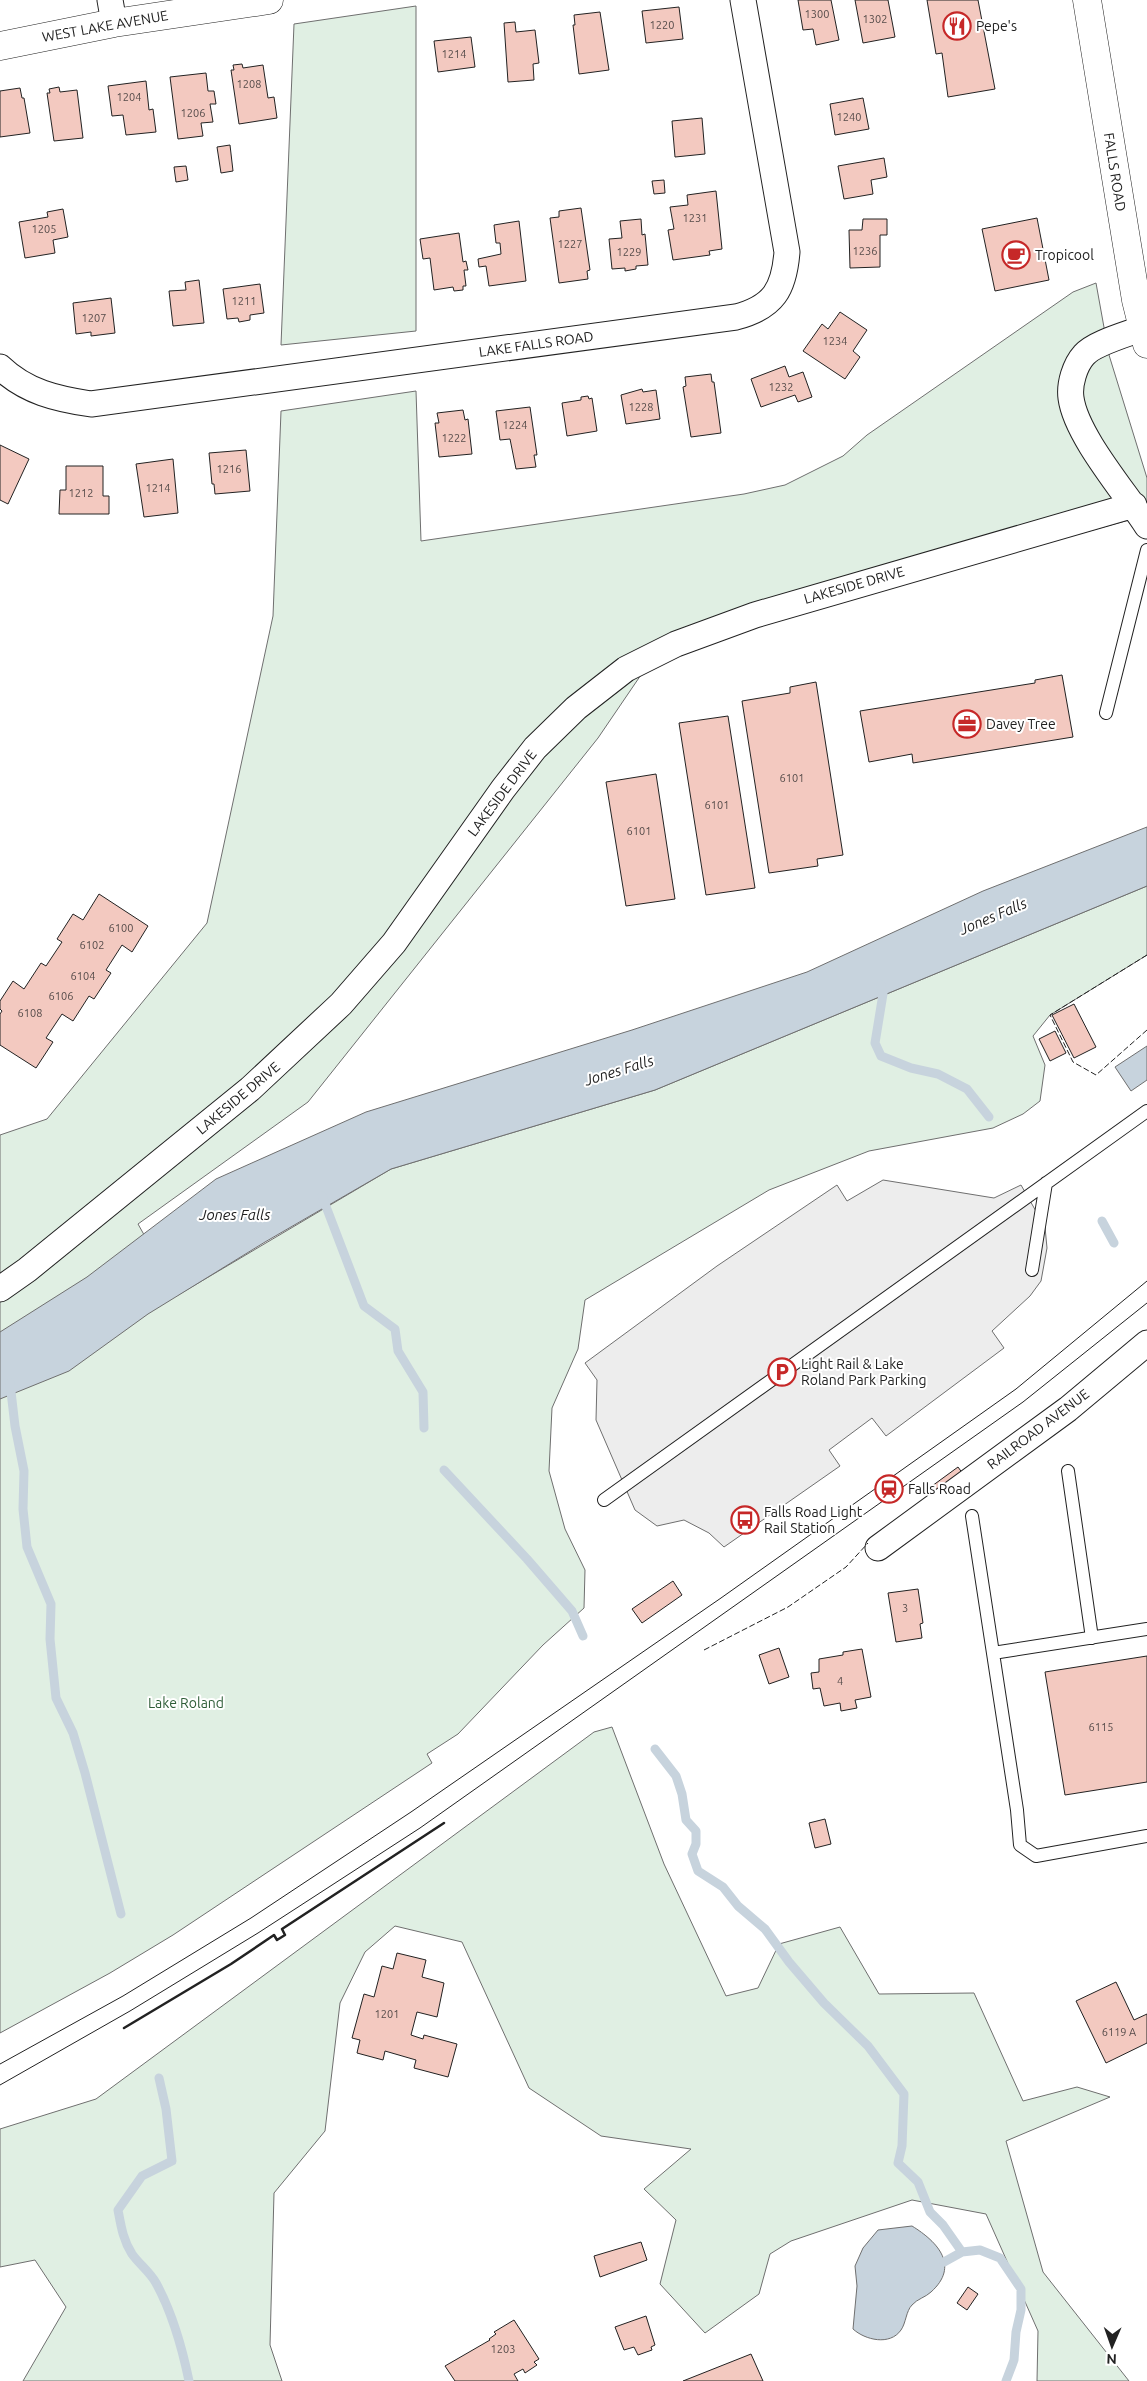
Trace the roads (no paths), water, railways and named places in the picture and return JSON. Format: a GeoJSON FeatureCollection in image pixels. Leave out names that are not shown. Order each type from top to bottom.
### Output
{"type":"FeatureCollection","features":[{"type":"Feature","properties":{"kind":"main road","name":"WEST LAKE AVENUE"},"geometry":{"type":"LineString","coordinates":[[0,46],[112,11],[269,0]]}},
{"type":"Feature","properties":{"kind":"main road","name":"FALLS ROAD"},"geometry":{"type":"LineString","coordinates":[[1087,0],[1136,300],[1145,336]]}},
{"type":"Feature","properties":{"kind":"street","name":"LAKE FALLS ROAD"},"geometry":{"type":"LineString","coordinates":[[0,368],[22,385],[53,398],[91,404],[736,316],[756,311],[774,296],[785,275],[786,252],[743,0]]}},
{"type":"Feature","properties":{"kind":"street"},"geometry":{"type":"LineString","coordinates":[[1145,336],[1101,345],[1084,354],[1073,374],[1070,397],[1077,419],[1147,526]]}},
{"type":"Feature","properties":{"kind":"street","name":"LAKESIDE DRIVE"},"geometry":{"type":"LineString","coordinates":[[0,1289],[27,1270],[250,1089],[341,1004],[394,943],[503,789],[535,748],[576,708],[626,669],[676,644],[754,615],[1134,505]]}},
{"type":"Feature","properties":{"kind":"street","name":"RAILROAD AVENUE"},"geometry":{"type":"LineString","coordinates":[[878,1548],[1068,1409],[1147,1343]]}},
{"type":"Feature","properties":{"kind":"lane"},"geometry":{"type":"LineString","coordinates":[[1106,713],[1147,550]]}},
{"type":"Feature","properties":{"kind":"lane"},"geometry":{"type":"LineString","coordinates":[[604,1500],[1147,1111]]}},
{"type":"Feature","properties":{"kind":"lane"},"geometry":{"type":"LineString","coordinates":[[1032,1270],[1046,1183]]}},
{"type":"Feature","properties":{"kind":"lane"},"geometry":{"type":"LineString","coordinates":[[1068,1471],[1092,1638]]}},
{"type":"Feature","properties":{"kind":"lane"},"geometry":{"type":"LineString","coordinates":[[972,1516],[1017,1810],[1020,1845],[1036,1856],[1147,1836]]}},
{"type":"Feature","properties":{"kind":"lane"},"geometry":{"type":"LineString","coordinates":[[993,1653],[1147,1629]]}},
{"type":"Feature","properties":{"kind":"water","name":"Jones Falls"},"geometry":{"type":"Polygon","coordinates":[[[1147,827],[1147,886],[655,1090],[391,1169],[265,1242],[148,1314],[69,1371],[0,1399],[0,1332],[87,1277],[216,1179],[366,1112],[632,1030],[807,972],[983,891],[1147,827]]]}},
{"type":"Feature","properties":{"kind":"water"},"geometry":{"type":"Polygon","coordinates":[[[1147,1046],[1147,1080],[1131,1091],[1115,1067],[1147,1046]]]}},
{"type":"Feature","properties":{"kind":"water"},"geometry":{"type":"Polygon","coordinates":[[[912,2226],[930,2239],[937,2247],[945,2264],[944,2273],[940,2282],[931,2292],[916,2301],[910,2308],[903,2327],[896,2335],[884,2340],[864,2336],[853,2329],[857,2286],[855,2266],[863,2248],[878,2230],[912,2226]]]}},
{"type":"Feature","properties":{"kind":"waterway"},"geometry":{"type":"LineString","coordinates":[[881,985],[883,994],[875,1043],[881,1056],[911,1068],[938,1074],[967,1089],[989,1117]]}},
{"type":"Feature","properties":{"kind":"waterway"},"geometry":{"type":"LineString","coordinates":[[322,1196],[364,1306],[395,1329],[398,1351],[423,1392],[424,1428]]}},
{"type":"Feature","properties":{"kind":"waterway"},"geometry":{"type":"LineString","coordinates":[[1102,1221],[1114,1243]]}},
{"type":"Feature","properties":{"kind":"waterway"},"geometry":{"type":"LineString","coordinates":[[10,1383],[15,1426],[24,1471],[23,1509],[27,1547],[51,1604],[50,1639],[56,1698],[73,1733],[121,1914]]}},
{"type":"Feature","properties":{"kind":"waterway"},"geometry":{"type":"LineString","coordinates":[[444,1470],[527,1559],[572,1611],[583,1636]]}},
{"type":"Feature","properties":{"kind":"waterway"},"geometry":{"type":"LineString","coordinates":[[655,1749],[676,1776],[682,1794],[686,1820],[696,1831],[696,1844],[692,1854],[698,1871],[723,1887],[738,1906],[765,1929],[789,1962],[824,2003],[868,2046],[904,2094],[902,2146],[898,2163],[918,2182],[930,2212],[943,2225],[962,2252]]}},
{"type":"Feature","properties":{"kind":"waterway"},"geometry":{"type":"LineString","coordinates":[[159,2078],[166,2109],[172,2161],[142,2176],[118,2210],[126,2243],[135,2258],[154,2279],[172,2319],[189,2381]]}},
{"type":"Feature","properties":{"kind":"waterway"},"geometry":{"type":"LineString","coordinates":[[944,2262],[962,2252],[980,2250],[1000,2258],[1021,2289],[1021,2310],[1016,2332],[1014,2360],[1006,2381]]}},
{"type":"Feature","properties":{"kind":"tram line"},"geometry":{"type":"LineString","coordinates":[[0,2064],[123,1996],[251,1918],[411,1812],[721,1598],[1016,1389],[1147,1281]]}},
{"type":"Feature","properties":{"kind":"tram line"},"geometry":{"type":"LineString","coordinates":[[0,2085],[130,2011],[258,1933],[420,1828],[1023,1402],[1147,1303]]}},
{"type":"Feature","properties":{"kind":"place","name":"Pepe's"},"geometry":{"type":"Point","coordinates":[957,26]}},
{"type":"Feature","properties":{"kind":"place","name":"Tropicool"},"geometry":{"type":"Point","coordinates":[1016,255]}},
{"type":"Feature","properties":{"kind":"place","name":"Davey Tree"},"geometry":{"type":"Point","coordinates":[967,724]}},
{"type":"Feature","properties":{"kind":"place","name":"Light Rail & Lake Roland Park Parking"},"geometry":{"type":"Point","coordinates":[782,1372]}},
{"type":"Feature","properties":{"kind":"place","name":"Falls Road"},"geometry":{"type":"Point","coordinates":[889,1489]}},
{"type":"Feature","properties":{"kind":"place","name":"Falls Road Light Rail Station"},"geometry":{"type":"Point","coordinates":[745,1520]}},
{"type":"Feature","properties":{"kind":"park label","name":"Lake Roland"},"geometry":{"type":"Point","coordinates":[186,1703]}}]}
